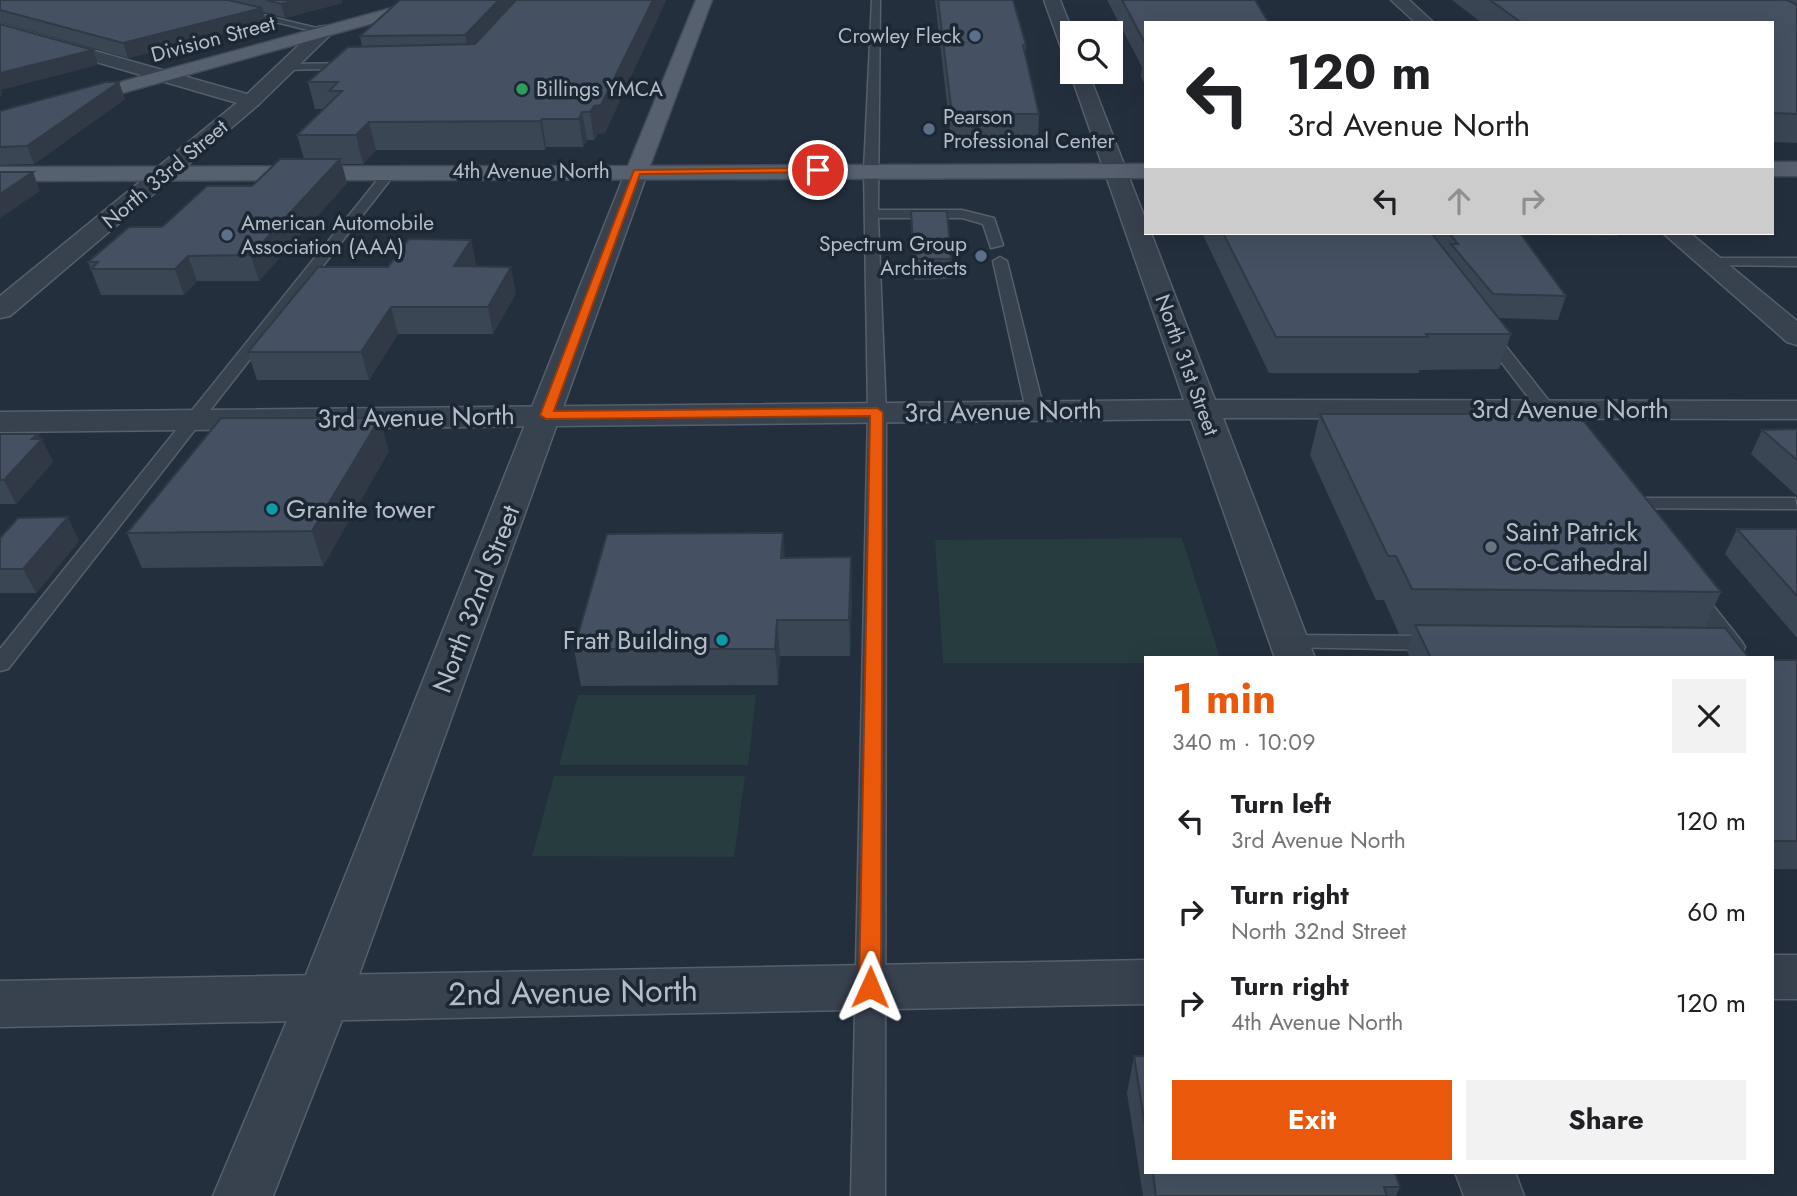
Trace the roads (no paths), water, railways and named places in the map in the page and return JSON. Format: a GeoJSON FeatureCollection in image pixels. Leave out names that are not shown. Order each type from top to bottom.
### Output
{"type":"FeatureCollection","features":[{"type":"Feature","properties":{"kind":"main road","name":"Division Street"},"geometry":{"type":"LineString","coordinates":[[0,121],[439,0]]}},
{"type":"Feature","properties":{"kind":"main road","name":"North 32nd Street"},"geometry":{"type":"LineString","coordinates":[[637,172],[704,0]]}},
{"type":"Feature","properties":{"kind":"main road"},"geometry":{"type":"LineString","coordinates":[[1774,169],[1797,169]]}},
{"type":"Feature","properties":{"kind":"main road","name":"4th Avenue North"},"geometry":{"type":"LineString","coordinates":[[0,174],[1144,171]]}},
{"type":"Feature","properties":{"kind":"street"},"geometry":{"type":"LineString","coordinates":[[1052,0],[1060,21]]}},
{"type":"Feature","properties":{"kind":"street"},"geometry":{"type":"LineString","coordinates":[[1399,0],[1424,21]]}},
{"type":"Feature","properties":{"kind":"street"},"geometry":{"type":"LineString","coordinates":[[0,29],[251,101]]}},
{"type":"Feature","properties":{"kind":"street","name":"North 33rd Street"},"geometry":{"type":"LineString","coordinates":[[0,310],[251,101],[324,32]]}},
{"type":"Feature","properties":{"kind":"street","name":"North 31st Street"},"geometry":{"type":"LineString","coordinates":[[1083,84],[1292,650]]}},
{"type":"Feature","properties":{"kind":"street","name":"North 32nd Street"},"geometry":{"type":"LineString","coordinates":[[243,1196],[324,997],[637,172]]}},
{"type":"Feature","properties":{"kind":"street"},"geometry":{"type":"LineString","coordinates":[[1677,235],[1797,336]]}},
{"type":"Feature","properties":{"kind":"street","name":"3rd Avenue North"},"geometry":{"type":"LineString","coordinates":[[0,422],[1034,410],[1797,410]]}},
{"type":"Feature","properties":{"kind":"street"},"geometry":{"type":"LineString","coordinates":[[1774,976],[1797,976]]}},
{"type":"Feature","properties":{"kind":"street","name":"2nd Avenue North"},"geometry":{"type":"LineString","coordinates":[[0,1004],[1144,982]]}},
{"type":"Feature","properties":{"kind":"street"},"geometry":{"type":"LineString","coordinates":[[1486,1174],[1494,1196]]}},
{"type":"Feature","properties":{"kind":"lane"},"geometry":{"type":"LineString","coordinates":[[191,0],[324,32]]}},
{"type":"Feature","properties":{"kind":"lane"},"geometry":{"type":"LineString","coordinates":[[868,1196],[877,412],[870,170],[876,0]]}},
{"type":"Feature","properties":{"kind":"lane"},"geometry":{"type":"LineString","coordinates":[[287,67],[369,66]]}},
{"type":"Feature","properties":{"kind":"lane"},"geometry":{"type":"LineString","coordinates":[[0,664],[191,419],[391,172]]}},
{"type":"Feature","properties":{"kind":"lane"},"geometry":{"type":"LineString","coordinates":[[871,214],[962,214],[989,221],[1034,410]]}},
{"type":"Feature","properties":{"kind":"lane"},"geometry":{"type":"LineString","coordinates":[[1713,265],[1797,262]]}},
{"type":"Feature","properties":{"kind":"lane"},"geometry":{"type":"LineString","coordinates":[[1713,265],[1797,268]]}},
{"type":"Feature","properties":{"kind":"lane"},"geometry":{"type":"LineString","coordinates":[[1470,312],[1570,439]]}},
{"type":"Feature","properties":{"kind":"lane"},"geometry":{"type":"LineString","coordinates":[[1639,526],[1617,499],[1795,504]]}},
{"type":"Feature","properties":{"kind":"lane"},"geometry":{"type":"LineString","coordinates":[[1682,581],[1734,647],[1707,647]]}},
{"type":"Feature","properties":{"kind":"lane"},"geometry":{"type":"LineString","coordinates":[[1292,650],[1463,644]]}},
{"type":"Feature","properties":{"kind":"place","name":"Crowley Fleck"},"geometry":{"type":"Point","coordinates":[975,36]}},
{"type":"Feature","properties":{"kind":"place","name":"Billings YMCA"},"geometry":{"type":"Point","coordinates":[522,89]}},
{"type":"Feature","properties":{"kind":"place","name":"Pearson Professional Center"},"geometry":{"type":"Point","coordinates":[929,129]}},
{"type":"Feature","properties":{"kind":"place","name":"American Automobile Association (AAA)"},"geometry":{"type":"Point","coordinates":[227,235]}},
{"type":"Feature","properties":{"kind":"place","name":"Spectrum Group Architects"},"geometry":{"type":"Point","coordinates":[981,256]}},
{"type":"Feature","properties":{"kind":"place","name":"Granite tower"},"geometry":{"type":"Point","coordinates":[272,509]}},
{"type":"Feature","properties":{"kind":"place","name":"Saint Patrick Co-Cathedral"},"geometry":{"type":"Point","coordinates":[1491,547]}},
{"type":"Feature","properties":{"kind":"place","name":"Fratt Building"},"geometry":{"type":"Point","coordinates":[722,640]}}]}
